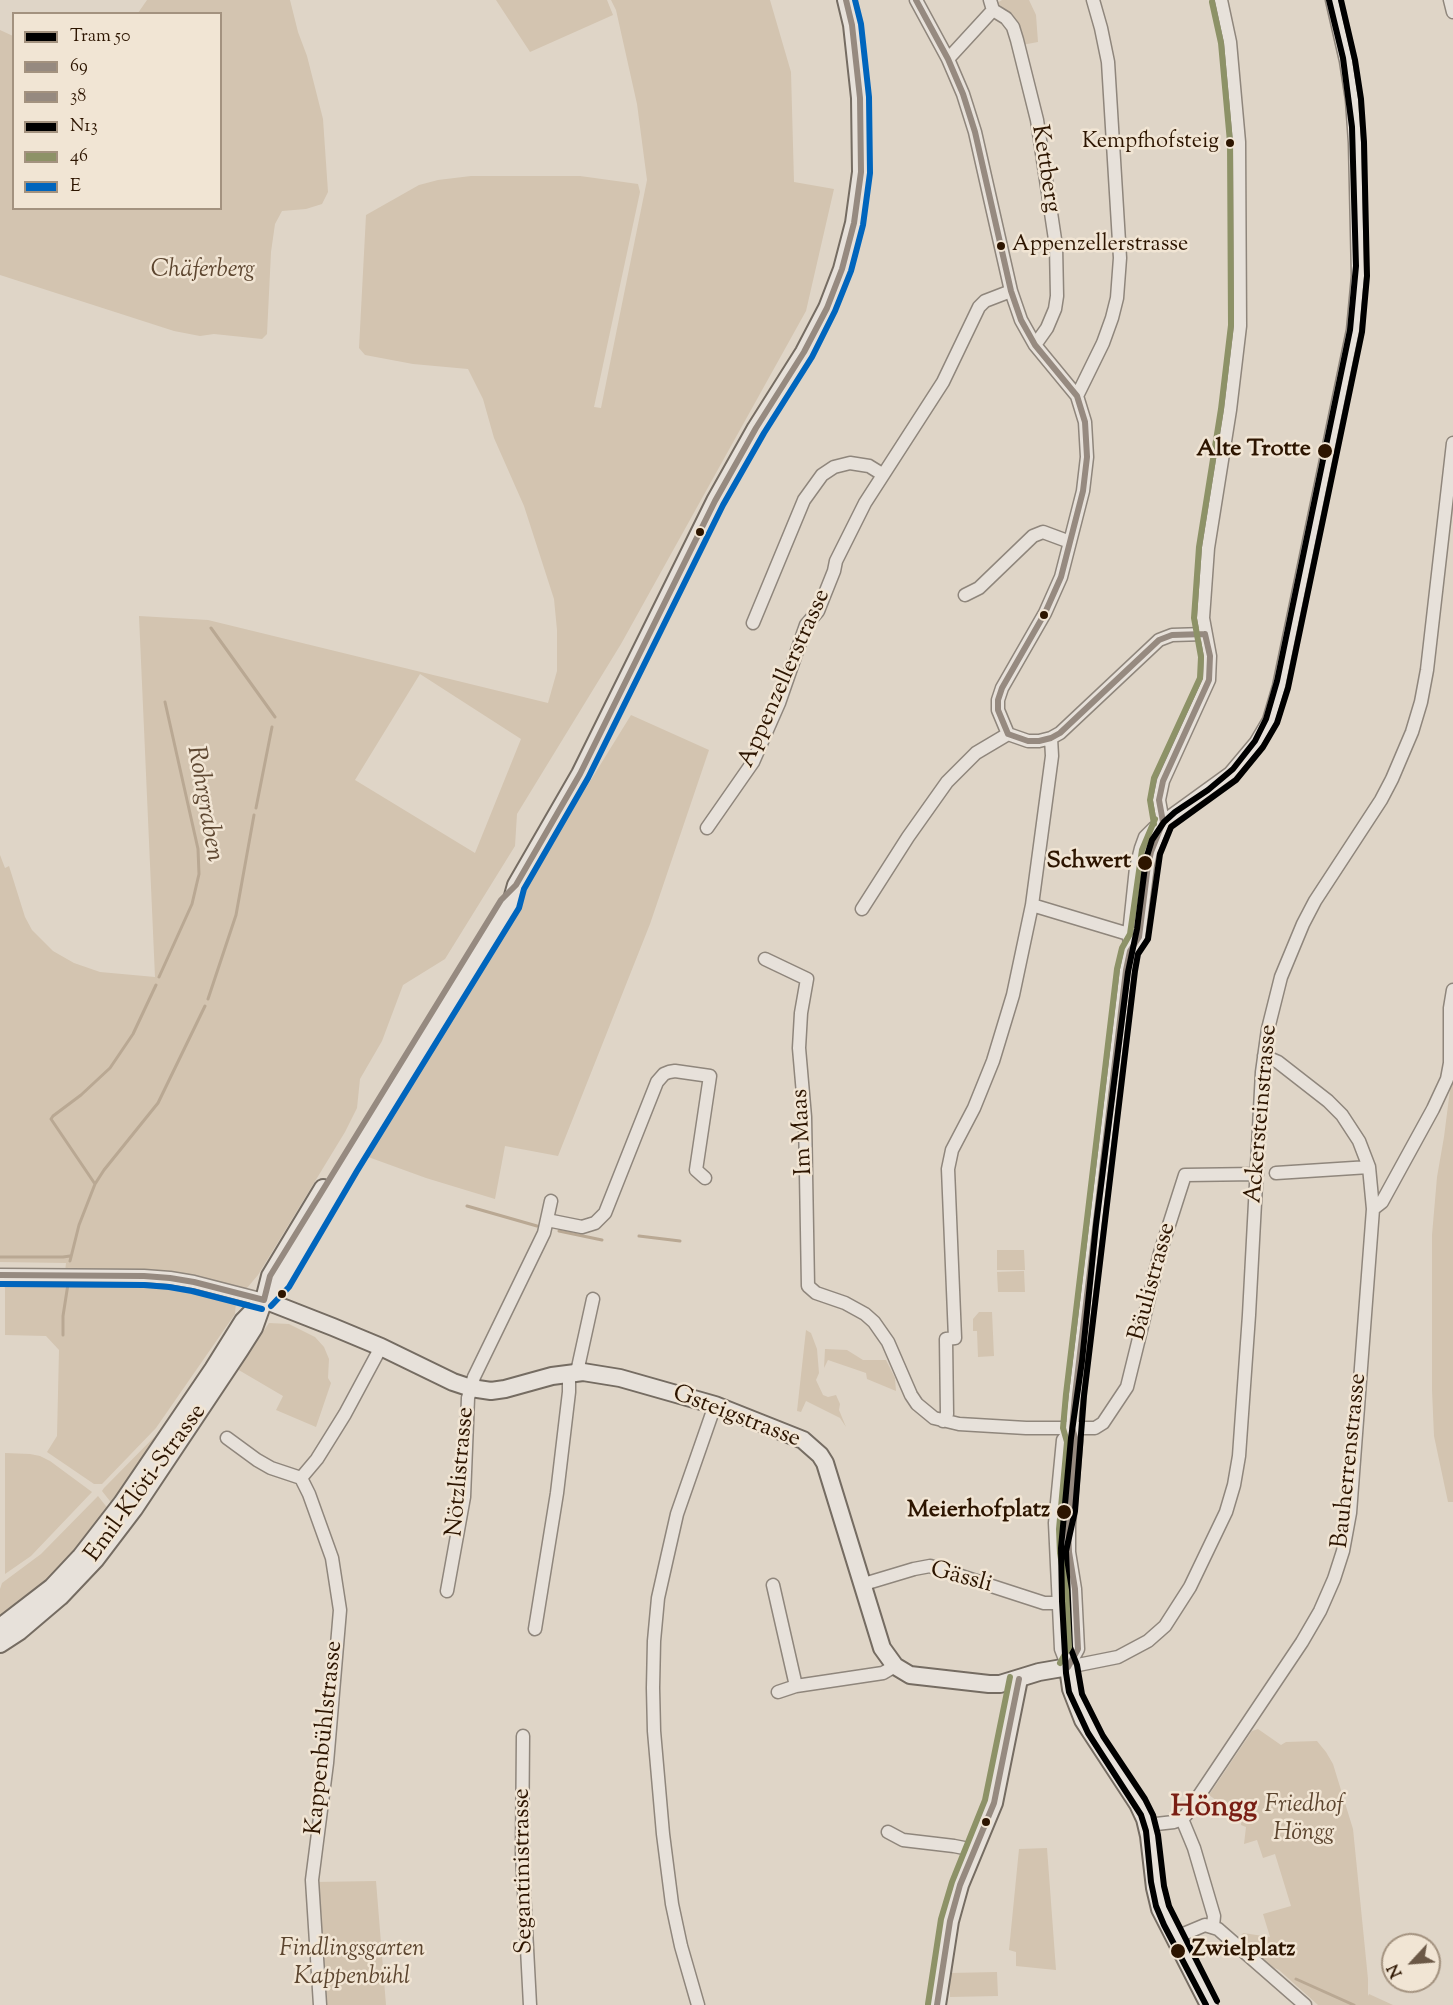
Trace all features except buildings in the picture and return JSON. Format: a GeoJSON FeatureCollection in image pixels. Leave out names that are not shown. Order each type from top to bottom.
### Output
{"type":"FeatureCollection","features":[{"type":"Feature","properties":{"kind":"street","name":"Emil-Klöti-Strasse"},"geometry":{"type":"LineString","coordinates":[[2,1625],[51,1587],[81,1556],[122,1503],[243,1321],[281,1282],[349,1166],[511,903],[516,885],[585,764],[699,531],[735,463],[804,352],[827,308],[842,269],[854,224],[861,172],[860,98],[852,25],[846,0]]}},
{"type":"Feature","properties":{"kind":"street"},"geometry":{"type":"LineString","coordinates":[[916,0],[948,59],[963,94],[975,132],[1011,291],[1021,320],[1035,345],[1077,396],[1085,422],[1088,451],[1083,491],[1060,577],[1045,613],[1002,688],[998,700],[998,710],[1008,734],[1028,741],[1051,738],[1060,733],[1159,640],[1172,635],[1205,634]]}},
{"type":"Feature","properties":{"kind":"street"},"geometry":{"type":"LineString","coordinates":[[1077,396],[1103,343],[1112,318],[1117,298],[1120,258],[1108,63],[1093,0]]}},
{"type":"Feature","properties":{"kind":"street"},"geometry":{"type":"LineString","coordinates":[[1209,2005],[1157,1900],[1147,1825],[1138,1804],[1083,1720],[1071,1689],[1068,1667],[1061,1649],[1059,1603],[1076,1441],[1072,1428],[1126,970],[1148,866],[1163,822],[1159,800],[1163,781],[1209,680],[1210,657],[1203,618],[1208,548],[1230,410],[1240,326],[1239,142],[1230,42],[1221,0]]}},
{"type":"Feature","properties":{"kind":"street"},"geometry":{"type":"LineString","coordinates":[[1163,822],[1230,772],[1256,742],[1269,720],[1279,686],[1353,330],[1358,276],[1355,135],[1347,61],[1332,0]]}},
{"type":"Feature","properties":{"kind":"street"},"geometry":{"type":"LineString","coordinates":[[1450,0],[1453,12]]}},
{"type":"Feature","properties":{"kind":"street"},"geometry":{"type":"LineString","coordinates":[[948,59],[992,5]]}},
{"type":"Feature","properties":{"kind":"street","name":"Kettberg"},"geometry":{"type":"LineString","coordinates":[[992,5],[1013,27],[1017,40],[1037,120],[1056,246],[1057,296],[1047,328],[1035,345]]}},
{"type":"Feature","properties":{"kind":"street","name":"Appenzellerstrasse"},"geometry":{"type":"LineString","coordinates":[[707,828],[753,762],[779,704],[806,626],[818,611],[836,561],[865,503],[943,382],[979,307],[985,301],[1011,291]]}},
{"type":"Feature","properties":{"kind":"street","name":"Ackersteinstrasse"},"geometry":{"type":"LineString","coordinates":[[1068,1667],[1118,1657],[1148,1641],[1166,1626],[1194,1579],[1226,1512],[1239,1456],[1264,1056],[1274,1003],[1281,977],[1303,924],[1380,801],[1412,732],[1427,670],[1453,443]]}},
{"type":"Feature","properties":{"kind":"street"},"geometry":{"type":"LineString","coordinates":[[753,623],[804,500],[822,475],[834,467],[850,463],[869,466],[882,474]]}},
{"type":"Feature","properties":{"kind":"street"},"geometry":{"type":"LineString","coordinates":[[965,595],[979,588],[1033,536],[1043,532],[1070,542]]}},
{"type":"Feature","properties":{"kind":"street"},"geometry":{"type":"LineString","coordinates":[[862,909],[908,837],[947,782],[976,753],[1008,734]]}},
{"type":"Feature","properties":{"kind":"street"},"geometry":{"type":"LineString","coordinates":[[1051,738],[1052,756],[1032,905],[1013,995],[1002,1034],[982,1088],[952,1150],[948,1169],[955,1338],[946,1339],[947,1414],[943,1421],[959,1424],[1072,1428]]}},
{"type":"Feature","properties":{"kind":"street"},"geometry":{"type":"LineString","coordinates":[[1032,905],[1134,935]]}},
{"type":"Feature","properties":{"kind":"street","name":"Im Maas"},"geometry":{"type":"LineString","coordinates":[[765,959],[807,979],[801,1013],[799,1048],[805,1117],[808,1286],[816,1293],[845,1303],[874,1322],[888,1342],[917,1404],[934,1418],[943,1421]]}},
{"type":"Feature","properties":{"kind":"street"},"geometry":{"type":"LineString","coordinates":[[1373,1209],[1382,1202],[1447,1079],[1450,1063],[1450,1008],[1453,990]]}},
{"type":"Feature","properties":{"kind":"street","name":"Bauherrenstrasse"},"geometry":{"type":"LineString","coordinates":[[1182,1819],[1302,1642],[1320,1611],[1340,1560],[1350,1513],[1373,1209],[1369,1167],[1359,1141],[1342,1115],[1328,1101],[1278,1062],[1264,1056]]}},
{"type":"Feature","properties":{"kind":"street"},"geometry":{"type":"LineString","coordinates":[[547,1220],[582,1227],[595,1223],[605,1213],[657,1082],[669,1072],[710,1076],[696,1170],[705,1178]]}},
{"type":"Feature","properties":{"kind":"street"},"geometry":{"type":"LineString","coordinates":[[1276,1173],[1369,1167]]}},
{"type":"Feature","properties":{"kind":"street","name":"Bäulistrasse"},"geometry":{"type":"LineString","coordinates":[[1072,1428],[1095,1428],[1103,1423],[1127,1387],[1160,1253],[1185,1175],[1257,1174]]}},
{"type":"Feature","properties":{"kind":"street","name":"Nötzlistrasse"},"geometry":{"type":"LineString","coordinates":[[447,1591],[464,1497],[468,1398],[544,1233],[551,1201]]}},
{"type":"Feature","properties":{"kind":"street"},"geometry":{"type":"LineString","coordinates":[[0,1275],[170,1278],[264,1300]]}},
{"type":"Feature","properties":{"kind":"street"},"geometry":{"type":"LineString","coordinates":[[535,1629],[557,1493],[569,1392],[593,1299]]}},
{"type":"Feature","properties":{"kind":"street","name":"Emil-Klöti-Strasse"},"geometry":{"type":"LineString","coordinates":[[0,1644],[60,1597],[96,1559],[194,1422],[254,1328],[264,1300]]}},
{"type":"Feature","properties":{"kind":"street","name":"Gsteigstrasse"},"geometry":{"type":"LineString","coordinates":[[264,1300],[381,1347],[453,1382],[471,1388],[491,1391],[505,1389],[574,1372],[620,1378],[715,1405],[802,1440],[825,1462],[882,1648],[895,1666]]}},
{"type":"Feature","properties":{"kind":"street"},"geometry":{"type":"LineString","coordinates":[[227,1438],[258,1461],[301,1478],[317,1459],[345,1414],[381,1347]]}},
{"type":"Feature","properties":{"kind":"street"},"geometry":{"type":"LineString","coordinates":[[698,2005],[672,1904],[654,1731],[653,1676],[658,1598],[677,1514],[715,1405]]}},
{"type":"Feature","properties":{"kind":"street","name":"Kappenbühlstrasse"},"geometry":{"type":"LineString","coordinates":[[301,1478],[332,1558],[339,1610],[327,1763],[312,1880],[320,2005]]}},
{"type":"Feature","properties":{"kind":"street"},"geometry":{"type":"LineString","coordinates":[[1063,1551],[1075,1589],[1078,1648],[1068,1667]]}},
{"type":"Feature","properties":{"kind":"street","name":"Gässli"},"geometry":{"type":"LineString","coordinates":[[864,1584],[930,1566],[1044,1603],[1059,1603]]}},
{"type":"Feature","properties":{"kind":"street"},"geometry":{"type":"LineString","coordinates":[[773,1585],[796,1686]]}},
{"type":"Feature","properties":{"kind":"street"},"geometry":{"type":"LineString","coordinates":[[778,1692],[796,1686],[876,1674],[889,1671],[895,1666],[910,1674],[988,1684],[1000,1684],[1039,1672],[1068,1667]]}},
{"type":"Feature","properties":{"kind":"street"},"geometry":{"type":"LineString","coordinates":[[937,2005],[950,1921],[960,1885],[994,1803],[1019,1679]]}},
{"type":"Feature","properties":{"kind":"street","name":"Segantinistrasse"},"geometry":{"type":"LineString","coordinates":[[523,1736],[522,1854],[530,2005]]}},
{"type":"Feature","properties":{"kind":"street"},"geometry":{"type":"LineString","coordinates":[[1147,1825],[1182,1819],[1194,1848],[1214,1917],[1213,1926]]}},
{"type":"Feature","properties":{"kind":"street"},"geometry":{"type":"LineString","coordinates":[[888,1832],[903,1840],[974,1850]]}},
{"type":"Feature","properties":{"kind":"street"},"geometry":{"type":"LineString","coordinates":[[1174,1938],[1205,1925],[1213,1926],[1224,1933],[1305,2005]]}},
{"type":"Feature","properties":{"kind":"green space","name":"Chäferberg"},"geometry":{"type":"Polygon","coordinates":[[[147,0],[290,0],[323,119],[328,192],[322,204],[306,209],[282,211],[275,224],[271,252],[267,334],[262,339],[214,334],[200,336],[174,331],[0,275],[0,30],[12,36],[12,210],[222,210],[222,12],[139,12],[147,0]]]}},
{"type":"Feature","properties":{"kind":"green space"},"geometry":{"type":"Polygon","coordinates":[[[496,0],[607,0],[613,15],[530,52],[496,0]]]}},
{"type":"Feature","properties":{"kind":"green space"},"geometry":{"type":"Polygon","coordinates":[[[611,0],[770,0],[791,72],[794,182],[834,189],[806,311],[621,644],[517,814],[515,846],[445,959],[403,985],[382,1041],[360,1079],[357,1108],[345,1132],[258,1275],[236,1301],[235,1314],[156,1428],[102,1484],[94,1484],[47,1452],[57,1436],[59,1350],[46,1336],[5,1335],[5,1281],[64,1281],[66,1263],[0,1262],[0,855],[5,868],[9,866],[25,917],[32,930],[53,951],[74,963],[100,972],[155,977],[139,616],[208,620],[548,703],[557,671],[554,599],[524,506],[494,438],[483,399],[468,369],[413,364],[365,355],[359,348],[366,215],[419,185],[471,176],[580,176],[638,184],[640,192],[594,407],[601,408],[647,180],[637,104],[616,10],[611,0]],[[420,674],[355,780],[475,853],[521,739],[420,674]]]}},
{"type":"Feature","properties":{"kind":"green space"},"geometry":{"type":"Polygon","coordinates":[[[1002,0],[1029,0],[1036,15],[1038,42],[1022,45],[1007,11],[997,3],[1002,0]]]}},
{"type":"Feature","properties":{"kind":"green space"},"geometry":{"type":"Polygon","coordinates":[[[631,715],[709,750],[650,924],[558,1156],[505,1146],[495,1199],[426,1178],[360,1154],[631,715]]]}},
{"type":"Feature","properties":{"kind":"green space"},"geometry":{"type":"Polygon","coordinates":[[[1453,1066],[1453,1502],[1448,1502],[1434,1436],[1432,1235],[1437,1177],[1453,1066]]]}},
{"type":"Feature","properties":{"kind":"green space"},"geometry":{"type":"Polygon","coordinates":[[[997,1250],[1024,1250],[1025,1270],[997,1270],[997,1250]]]}},
{"type":"Feature","properties":{"kind":"green space"},"geometry":{"type":"Polygon","coordinates":[[[1024,1271],[1025,1292],[998,1292],[997,1272],[1024,1271]]]}},
{"type":"Feature","properties":{"kind":"green space"},"geometry":{"type":"Polygon","coordinates":[[[979,1312],[992,1312],[994,1356],[978,1357],[977,1331],[973,1331],[973,1319],[979,1312]]]}},
{"type":"Feature","properties":{"kind":"green space"},"geometry":{"type":"Polygon","coordinates":[[[269,1323],[289,1324],[315,1337],[324,1347],[329,1359],[328,1378],[331,1383],[316,1427],[276,1410],[283,1396],[237,1369],[269,1323]]]}},
{"type":"Feature","properties":{"kind":"green space"},"geometry":{"type":"Polygon","coordinates":[[[806,1330],[811,1333],[817,1349],[819,1373],[816,1380],[823,1395],[828,1397],[836,1395],[846,1427],[840,1418],[806,1401],[801,1412],[797,1411],[806,1330]]]}},
{"type":"Feature","properties":{"kind":"green space"},"geometry":{"type":"Polygon","coordinates":[[[825,1349],[847,1350],[863,1360],[886,1360],[895,1378],[896,1391],[867,1379],[866,1373],[828,1360],[824,1368],[825,1349]]]}},
{"type":"Feature","properties":{"kind":"green space"},"geometry":{"type":"Polygon","coordinates":[[[169,1422],[113,1505],[102,1491],[104,1488],[169,1422]]]}},
{"type":"Feature","properties":{"kind":"green space"},"geometry":{"type":"Polygon","coordinates":[[[5,1453],[40,1456],[92,1492],[31,1556],[5,1574],[5,1453]]]}},
{"type":"Feature","properties":{"kind":"green space"},"geometry":{"type":"Polygon","coordinates":[[[98,1496],[109,1510],[105,1516],[53,1576],[21,1603],[0,1616],[2,1583],[41,1554],[98,1496]]]}},
{"type":"Feature","properties":{"kind":"green space","name":"Friedhof Höngg"},"geometry":{"type":"Polygon","coordinates":[[[1258,1729],[1281,1745],[1286,1742],[1317,1741],[1333,1764],[1353,1829],[1368,1996],[1369,1994],[1393,2005],[1318,2005],[1279,1970],[1264,1963],[1238,1940],[1243,1933],[1270,1937],[1263,1914],[1291,1906],[1275,1854],[1263,1858],[1257,1840],[1244,1844],[1246,1827],[1241,1825],[1242,1815],[1209,1795],[1252,1731],[1258,1729]]]}},
{"type":"Feature","properties":{"kind":"green space"},"geometry":{"type":"Polygon","coordinates":[[[1047,1848],[1056,1970],[1016,1966],[1016,1952],[1009,1950],[1019,1849],[1047,1848]]]}},
{"type":"Feature","properties":{"kind":"green space","name":"Findlingsgarten Kappenbühl"},"geometry":{"type":"Polygon","coordinates":[[[376,1881],[386,2005],[322,2005],[315,1882],[376,1881]]]}},
{"type":"Feature","properties":{"kind":"green space"},"geometry":{"type":"Polygon","coordinates":[[[997,1972],[998,1996],[950,1997],[950,1973],[997,1972]]]}},
{"type":"Feature","properties":{"kind":"waterway","name":"Rohrgraben"},"geometry":{"type":"LineString","coordinates":[[211,628],[275,717]]}},
{"type":"Feature","properties":{"kind":"waterway","name":"Rohrgraben"},"geometry":{"type":"LineString","coordinates":[[159,977],[192,904],[199,874],[198,849],[165,702]]}},
{"type":"Feature","properties":{"kind":"waterway","name":"Rohrgraben"},"geometry":{"type":"LineString","coordinates":[[256,808],[272,727]]}},
{"type":"Feature","properties":{"kind":"waterway","name":"Rohrgraben"},"geometry":{"type":"LineString","coordinates":[[208,999],[236,915],[254,815]]}},
{"type":"Feature","properties":{"kind":"waterway","name":"Rohrgraben"},"geometry":{"type":"LineString","coordinates":[[95,1184],[51,1119],[110,1068],[133,1034],[156,985]]}},
{"type":"Feature","properties":{"kind":"waterway","name":"Rohrgraben"},"geometry":{"type":"LineString","coordinates":[[70,1261],[79,1225],[95,1184],[158,1103],[205,1006]]}},
{"type":"Feature","properties":{"kind":"waterway"},"geometry":{"type":"LineString","coordinates":[[467,1206],[537,1226]]}},
{"type":"Feature","properties":{"kind":"waterway"},"geometry":{"type":"LineString","coordinates":[[559,1231],[602,1240]]}},
{"type":"Feature","properties":{"kind":"waterway"},"geometry":{"type":"LineString","coordinates":[[639,1236],[680,1241]]}},
{"type":"Feature","properties":{"kind":"waterway"},"geometry":{"type":"LineString","coordinates":[[0,1257],[70,1256]]}},
{"type":"Feature","properties":{"kind":"waterway","name":"Rohrgraben"},"geometry":{"type":"LineString","coordinates":[[63,1335],[63,1316],[68,1284]]}},
{"type":"Feature","properties":{"kind":"waterway"},"geometry":{"type":"LineString","coordinates":[[1243,1941],[1262,1958]]}},
{"type":"Feature","properties":{"kind":"waterway"},"geometry":{"type":"LineString","coordinates":[[1296,1979],[1354,2005]]}},
{"type":"Feature","properties":{"kind":"tram line","name":"50"},"geometry":{"type":"LineString","coordinates":[[1206,2005],[1156,1906],[1146,1831],[1141,1815],[1088,1733],[1069,1692],[1066,1673],[1061,1548],[1071,1438],[1082,1361],[1096,1225],[1128,972],[1137,929],[1146,859],[1152,840],[1164,822],[1233,769],[1255,741],[1266,719],[1277,681],[1350,330],[1356,266],[1352,127],[1343,58],[1329,0]]}},
{"type":"Feature","properties":{"kind":"transit line","name":"69"},"geometry":{"type":"LineString","coordinates":[[264,1300],[270,1276],[501,900],[516,885],[580,774],[715,501],[756,428],[804,352],[827,308],[842,269],[854,223],[861,172],[860,98],[852,25],[846,0]]}},
{"type":"Feature","properties":{"kind":"transit line","name":"E"},"geometry":{"type":"LineString","coordinates":[[271,1306],[289,1287],[357,1171],[519,908],[524,889],[588,778],[723,505],[764,433],[812,357],[835,311],[851,271],[863,225],[870,173],[869,97],[861,24],[855,0]]}},
{"type":"Feature","properties":{"kind":"transit line","name":"38"},"geometry":{"type":"LineString","coordinates":[[916,0],[948,59],[963,94],[975,132],[1011,291],[1021,320],[1035,345],[1077,396],[1085,422],[1087,457],[1083,491],[1061,577],[1045,613],[1002,688],[998,700],[998,710],[1008,734],[1028,741],[1051,738],[1060,733],[1159,640],[1172,635],[1205,634]]}},
{"type":"Feature","properties":{"kind":"transit line","name":"N13"},"geometry":{"type":"LineString","coordinates":[[1217,2001],[1169,1906],[1153,1815],[1103,1736],[1082,1694],[1077,1665],[1070,1647],[1066,1551],[1075,1511],[1084,1396],[1135,971],[1138,954],[1148,939],[1160,854],[1171,827],[1236,780],[1263,747],[1277,723],[1288,688],[1362,332],[1367,276],[1364,142],[1355,60],[1341,0]]}},
{"type":"Feature","properties":{"kind":"transit line","name":"46"},"geometry":{"type":"LineString","coordinates":[[1154,824],[1150,800],[1154,778],[1200,678],[1201,657],[1194,618],[1199,547],[1221,409],[1231,325],[1230,142],[1221,43],[1212,2]]}},
{"type":"Feature","properties":{"kind":"transit line","name":"38"},"geometry":{"type":"LineString","coordinates":[[1163,822],[1159,800],[1163,781],[1209,680],[1210,656],[1205,634]]}},
{"type":"Feature","properties":{"kind":"transit line","name":"46"},"geometry":{"type":"LineString","coordinates":[[1060,1663],[1069,1647],[1066,1590],[1059,1529],[1067,1442],[1063,1428],[1066,1394],[1117,969],[1122,948],[1130,934],[1142,850],[1155,819]]}},
{"type":"Feature","properties":{"kind":"transit line","name":"38"},"geometry":{"type":"LineString","coordinates":[[1068,1667],[1078,1649],[1075,1589],[1068,1529],[1076,1441],[1072,1428],[1075,1395],[1126,970],[1130,951],[1139,937],[1148,865],[1163,822]]}},
{"type":"Feature","properties":{"kind":"transit line","name":"69"},"geometry":{"type":"LineString","coordinates":[[0,1275],[170,1278],[264,1300]]}},
{"type":"Feature","properties":{"kind":"transit line","name":"E"},"geometry":{"type":"LineString","coordinates":[[0,1284],[169,1287],[262,1309]]}},
{"type":"Feature","properties":{"kind":"transit line","name":"46"},"geometry":{"type":"LineString","coordinates":[[928,2004],[941,1919],[952,1882],[985,1800],[1010,1677]]}},
{"type":"Feature","properties":{"kind":"transit line","name":"38"},"geometry":{"type":"LineString","coordinates":[[937,2005],[950,1921],[960,1885],[994,1803],[1019,1679]]}},
{"type":"Feature","properties":{"kind":"place","name":"Kempfhofsteig"},"geometry":{"type":"Point","coordinates":[1230,143]}},
{"type":"Feature","properties":{"kind":"place","name":"Appenzellerstrasse"},"geometry":{"type":"Point","coordinates":[1001,246]}},
{"type":"Feature","properties":{"kind":"place","name":"Alte Trotte"},"geometry":{"type":"Point","coordinates":[1325,451]}},
{"type":"Feature","properties":{"kind":"place","name":"Schwert"},"geometry":{"type":"Point","coordinates":[1145,863]}},
{"type":"Feature","properties":{"kind":"place","name":"Meierhofplatz"},"geometry":{"type":"Point","coordinates":[1064,1512]}},
{"type":"Feature","properties":{"kind":"place","name":"Zwielplatz"},"geometry":{"type":"Point","coordinates":[1178,1951]}},
{"type":"Feature","properties":{"kind":"district","name":"Höngg"},"geometry":{"type":"Point","coordinates":[1214,1810]}}]}
